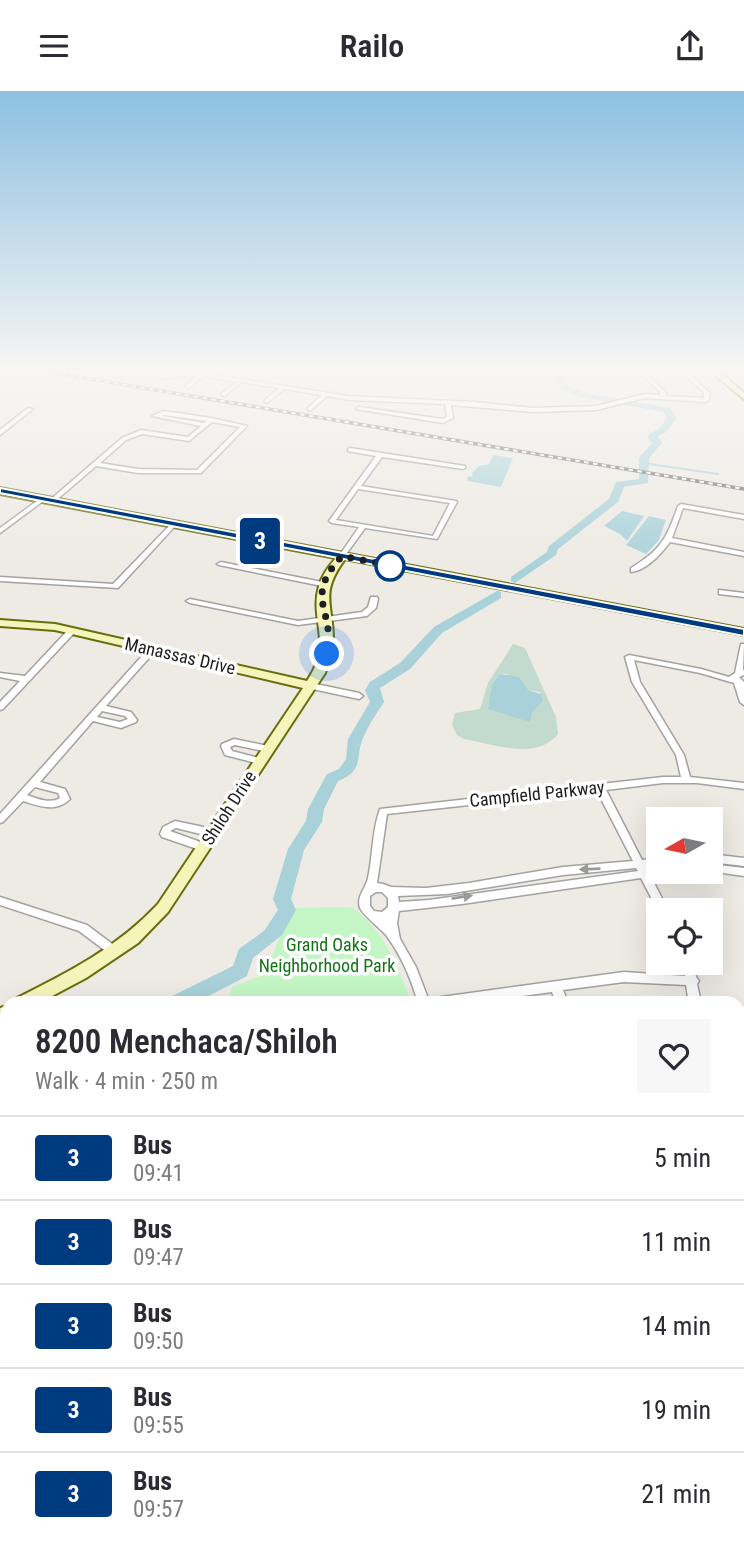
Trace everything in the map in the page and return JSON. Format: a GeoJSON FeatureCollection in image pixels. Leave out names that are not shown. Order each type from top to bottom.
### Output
{"type":"FeatureCollection","features":[{"type":"Feature","properties":{"kind":"street"},"geometry":{"type":"LineString","coordinates":[[0,531],[47,500],[129,436]]}},
{"type":"Feature","properties":{"kind":"street"},"geometry":{"type":"LineString","coordinates":[[162,436],[189,439],[192,436]]}},
{"type":"Feature","properties":{"kind":"street"},"geometry":{"type":"LineString","coordinates":[[96,464],[138,471],[199,473],[234,436]]}},
{"type":"Feature","properties":{"kind":"street"},"geometry":{"type":"LineString","coordinates":[[350,450],[463,467]]}},
{"type":"Feature","properties":{"kind":"street"},"geometry":{"type":"LineString","coordinates":[[357,487],[454,502],[435,538],[332,521],[380,454]]}},
{"type":"Feature","properties":{"kind":"street"},"geometry":{"type":"LineString","coordinates":[[0,491],[744,632]]}},
{"type":"Feature","properties":{"kind":"street"},"geometry":{"type":"LineString","coordinates":[[634,570],[659,554],[670,540],[681,506],[744,517]]}},
{"type":"Feature","properties":{"kind":"street"},"geometry":{"type":"LineString","coordinates":[[0,579],[114,586],[174,524]]}},
{"type":"Feature","properties":{"kind":"street"},"geometry":{"type":"LineString","coordinates":[[221,564],[323,583],[363,526]]}},
{"type":"Feature","properties":{"kind":"street"},"geometry":{"type":"LineString","coordinates":[[670,540],[744,554]]}},
{"type":"Feature","properties":{"kind":"street","name":"Shiloh Drive"},"geometry":{"type":"LineString","coordinates":[[36,996],[116,952],[155,918],[311,686],[327,654],[329,636],[321,605],[323,583]]}},
{"type":"Feature","properties":{"kind":"street"},"geometry":{"type":"LineString","coordinates":[[722,591],[744,596]]}},
{"type":"Feature","properties":{"kind":"street"},"geometry":{"type":"LineString","coordinates":[[190,601],[289,622],[326,622],[365,614],[372,608],[374,599]]}},
{"type":"Feature","properties":{"kind":"street","name":"Manassas Drive"},"geometry":{"type":"LineString","coordinates":[[0,623],[44,625],[359,696]]}},
{"type":"Feature","properties":{"kind":"street"},"geometry":{"type":"LineString","coordinates":[[0,707],[72,631]]}},
{"type":"Feature","properties":{"kind":"street"},"geometry":{"type":"LineString","coordinates":[[744,646],[739,678],[744,702]]}},
{"type":"Feature","properties":{"kind":"street"},"geometry":{"type":"LineString","coordinates":[[0,820],[153,649]]}},
{"type":"Feature","properties":{"kind":"street"},"geometry":{"type":"LineString","coordinates":[[687,779],[680,755],[636,682],[629,657],[739,678]]}},
{"type":"Feature","properties":{"kind":"street"},"geometry":{"type":"LineString","coordinates":[[0,675],[26,679]]}},
{"type":"Feature","properties":{"kind":"street"},"geometry":{"type":"LineString","coordinates":[[92,718],[121,725],[133,720],[128,714],[101,708]]}},
{"type":"Feature","properties":{"kind":"street","name":"Campfield Parkway"},"geometry":{"type":"LineString","coordinates":[[366,893],[376,863],[383,811],[687,779],[744,786]]}},
{"type":"Feature","properties":{"kind":"street"},"geometry":{"type":"LineString","coordinates":[[21,797],[51,804],[61,804],[65,799],[62,791],[33,783]]}},
{"type":"Feature","properties":{"kind":"street"},"geometry":{"type":"LineString","coordinates":[[600,787],[657,898]]}},
{"type":"Feature","properties":{"kind":"street"},"geometry":{"type":"LineString","coordinates":[[203,847],[171,838],[165,834],[166,829],[175,824],[213,833]]}},
{"type":"Feature","properties":{"kind":"street"},"geometry":{"type":"LineString","coordinates":[[723,860],[744,862]]}},
{"type":"Feature","properties":{"kind":"street","name":"Campfield Parkway"},"geometry":{"type":"LineString","coordinates":[[376,863],[387,891]]}},
{"type":"Feature","properties":{"kind":"street"},"geometry":{"type":"LineString","coordinates":[[374,915],[385,914],[394,908],[568,887],[646,868]]}},
{"type":"Feature","properties":{"kind":"street"},"geometry":{"type":"LineString","coordinates":[[422,996],[414,973],[395,940],[363,905],[366,893],[376,889],[407,892],[478,885],[561,871],[646,869]]}},
{"type":"Feature","properties":{"kind":"street"},"geometry":{"type":"LineString","coordinates":[[723,870],[744,872]]}},
{"type":"Feature","properties":{"kind":"street"},"geometry":{"type":"LineString","coordinates":[[387,891],[394,896],[392,923],[395,940]]}},
{"type":"Feature","properties":{"kind":"street"},"geometry":{"type":"LineString","coordinates":[[0,901],[83,928],[116,952]]}},
{"type":"Feature","properties":{"kind":"street"},"geometry":{"type":"LineString","coordinates":[[691,975],[694,996]]}},
{"type":"Feature","properties":{"kind":"street"},"geometry":{"type":"LineString","coordinates":[[487,996],[637,976],[693,981]]}},
{"type":"Feature","properties":{"kind":"street"},"geometry":{"type":"LineString","coordinates":[[556,987],[559,996]]}},
{"type":"Feature","properties":{"kind":"green space"},"geometry":{"type":"Polygon","coordinates":[[[513,644],[525,648],[556,717],[558,734],[549,742],[526,749],[501,747],[457,735],[452,725],[455,713],[480,709],[488,683],[513,644]],[[500,674],[491,689],[492,699],[532,713],[543,701],[540,692],[528,690],[507,674],[500,674]]]}},
{"type":"Feature","properties":{"kind":"green space","name":"Grand Oaks Neighborhood Park"},"geometry":{"type":"Polygon","coordinates":[[[352,907],[382,939],[409,996],[229,996],[232,987],[266,974],[290,908],[352,907]]]}},
{"type":"Feature","properties":{"kind":"water"},"geometry":{"type":"Polygon","coordinates":[[[493,455],[513,458],[501,487],[468,481],[467,477],[473,476],[472,473],[479,466],[489,464],[493,455]]]}},
{"type":"Feature","properties":{"kind":"water"},"geometry":{"type":"Polygon","coordinates":[[[622,511],[644,516],[627,541],[604,526],[622,511]]]}},
{"type":"Feature","properties":{"kind":"water"},"geometry":{"type":"Polygon","coordinates":[[[649,516],[666,520],[659,540],[646,554],[626,545],[649,516]]]}},
{"type":"Feature","properties":{"kind":"water"},"geometry":{"type":"Polygon","coordinates":[[[500,674],[519,677],[528,690],[541,694],[543,701],[532,713],[530,722],[488,709],[492,685],[500,674]]]}},
{"type":"Feature","properties":{"kind":"waterway"},"geometry":{"type":"LineString","coordinates":[[515,579],[552,553],[553,548],[614,500],[620,484],[644,481],[644,458],[657,443],[653,436]]}},
{"type":"Feature","properties":{"kind":"waterway"},"geometry":{"type":"LineString","coordinates":[[643,463],[718,474]]}},
{"type":"Feature","properties":{"kind":"waterway"},"geometry":{"type":"LineString","coordinates":[[191,996],[241,971],[245,954],[265,941],[280,924],[287,910],[282,899],[296,849],[314,822],[316,809],[332,778],[344,773],[353,759],[355,739],[377,702],[372,690],[375,685],[405,666],[438,630],[497,595]]}},
{"type":"Feature","properties":{"kind":"railway"},"geometry":{"type":"LineString","coordinates":[[430,436],[744,489]]}},
{"type":"Feature","properties":{"kind":"bus line","name":"3"},"geometry":{"type":"LineString","coordinates":[[0,491],[744,632]]}},
{"type":"Feature","properties":{"kind":"route"},"geometry":{"type":"LineString","coordinates":[[327,654],[329,636],[321,595],[323,583],[331,568],[342,556],[393,566],[390,566]]}}]}
